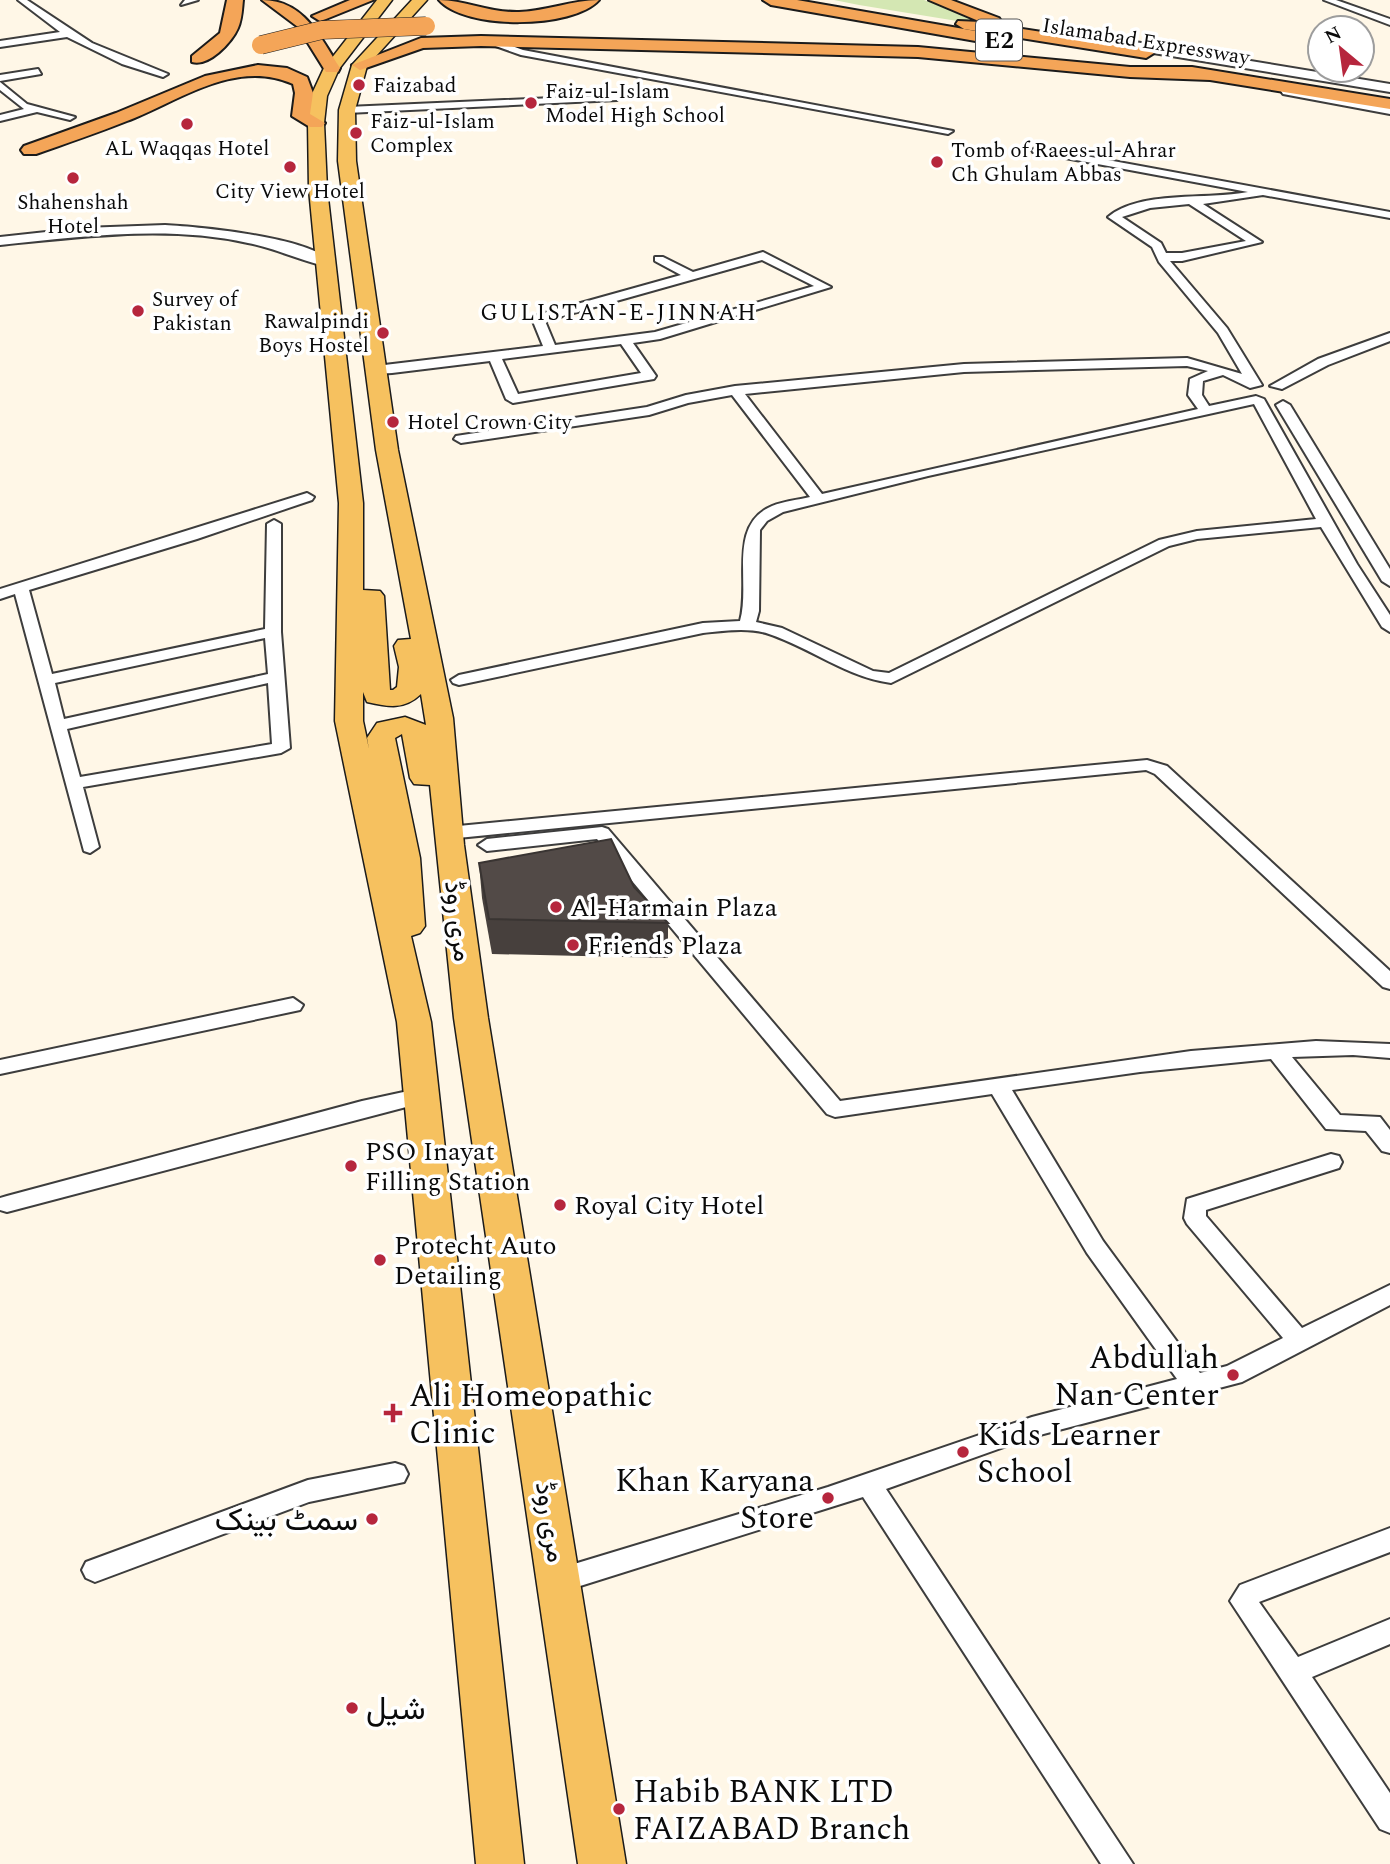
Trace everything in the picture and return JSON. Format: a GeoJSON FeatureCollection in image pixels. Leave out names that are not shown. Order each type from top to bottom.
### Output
{"type":"FeatureCollection","features":[{"type":"Feature","properties":{"kind":"highway"},"geometry":{"type":"LineString","coordinates":[[198,59],[222,41],[234,24],[235,0]]}},
{"type":"Feature","properties":{"kind":"highway"},"geometry":{"type":"LineString","coordinates":[[270,0],[304,24],[346,67],[421,43],[493,42],[918,52],[1130,72],[1220,76]]}},
{"type":"Feature","properties":{"kind":"highway"},"geometry":{"type":"LineString","coordinates":[[275,29],[365,0]]}},
{"type":"Feature","properties":{"kind":"highway"},"geometry":{"type":"LineString","coordinates":[[447,0],[468,11],[525,16],[573,9],[591,0]]}},
{"type":"Feature","properties":{"kind":"highway","name":"Islamabad Expressway"},"geometry":{"type":"LineString","coordinates":[[771,0],[1390,107]]}},
{"type":"Feature","properties":{"kind":"highway","name":"Islamabad Expressway"},"geometry":{"type":"LineString","coordinates":[[814,0],[1390,90]]}},
{"type":"Feature","properties":{"kind":"highway"},"geometry":{"type":"LineString","coordinates":[[937,0],[999,23],[1057,38]]}},
{"type":"Feature","properties":{"kind":"highway"},"geometry":{"type":"LineString","coordinates":[[261,45],[292,35],[339,27],[425,26],[900,40],[1113,66],[1194,72]]}},
{"type":"Feature","properties":{"kind":"highway"},"geometry":{"type":"LineString","coordinates":[[30,150],[124,116],[216,77],[249,71],[281,72],[301,80],[304,93],[301,116],[316,123]]}},
{"type":"Feature","properties":{"kind":"main road"},"geometry":{"type":"LineString","coordinates":[[385,0],[346,67],[319,96],[316,123],[325,262],[351,503],[370,592],[373,671],[377,696],[398,699],[410,690],[412,667],[396,601],[387,450]]}},
{"type":"Feature","properties":{"kind":"main road","name":"مری روڈ"},"geometry":{"type":"LineString","coordinates":[[420,0],[346,67],[347,160],[387,450],[439,718],[448,834],[471,1018],[561,1580],[602,1864]]}},
{"type":"Feature","properties":{"kind":"main road"},"geometry":{"type":"LineString","coordinates":[[351,503],[349,721],[414,1022]]}},
{"type":"Feature","properties":{"kind":"main road"},"geometry":{"type":"LineString","coordinates":[[471,1018],[436,880],[418,731],[405,725],[387,729],[381,738],[405,858],[414,1022],[500,1864]]}},
{"type":"Feature","properties":{"kind":"street"},"geometry":{"type":"LineString","coordinates":[[22,0],[67,34],[144,70],[163,75]]}},
{"type":"Feature","properties":{"kind":"street"},"geometry":{"type":"LineString","coordinates":[[184,3],[194,0]]}},
{"type":"Feature","properties":{"kind":"street"},"geometry":{"type":"LineString","coordinates":[[1328,0],[1390,22]]}},
{"type":"Feature","properties":{"kind":"street"},"geometry":{"type":"LineString","coordinates":[[0,44],[67,34]]}},
{"type":"Feature","properties":{"kind":"street"},"geometry":{"type":"LineString","coordinates":[[493,42],[521,52],[947,131]]}},
{"type":"Feature","properties":{"kind":"street"},"geometry":{"type":"LineString","coordinates":[[0,78],[38,72]]}},
{"type":"Feature","properties":{"kind":"street"},"geometry":{"type":"LineString","coordinates":[[0,85],[12,98],[33,110],[70,117]]}},
{"type":"Feature","properties":{"kind":"street"},"geometry":{"type":"LineString","coordinates":[[346,110],[617,97]]}},
{"type":"Feature","properties":{"kind":"street"},"geometry":{"type":"LineString","coordinates":[[0,118],[33,110]]}},
{"type":"Feature","properties":{"kind":"street"},"geometry":{"type":"LineString","coordinates":[[1037,150],[1390,215]]}},
{"type":"Feature","properties":{"kind":"street"},"geometry":{"type":"LineString","coordinates":[[1255,385],[1223,331],[1161,257],[1157,245],[1114,218],[1174,202],[1247,198],[1265,191]]}},
{"type":"Feature","properties":{"kind":"street"},"geometry":{"type":"LineString","coordinates":[[1161,257],[1182,257],[1256,242],[1190,201]]}},
{"type":"Feature","properties":{"kind":"street"},"geometry":{"type":"LineString","coordinates":[[0,241],[139,228],[210,231],[276,243],[325,262]]}},
{"type":"Feature","properties":{"kind":"street"},"geometry":{"type":"LineString","coordinates":[[376,370],[494,356],[625,340],[656,336],[825,287],[763,256],[538,319],[551,349]]}},
{"type":"Feature","properties":{"kind":"street"},"geometry":{"type":"LineString","coordinates":[[659,259],[692,276]]}},
{"type":"Feature","properties":{"kind":"street"},"geometry":{"type":"LineString","coordinates":[[1277,386],[1323,362],[1390,337]]}},
{"type":"Feature","properties":{"kind":"street"},"geometry":{"type":"LineString","coordinates":[[494,356],[513,399],[649,376],[625,340]]}},
{"type":"Feature","properties":{"kind":"street"},"geometry":{"type":"LineString","coordinates":[[461,439],[649,411],[686,399],[735,390],[964,368],[1187,362],[1222,371],[1255,385],[1277,386],[1287,390],[1290,395],[1290,401],[1283,405],[1258,401],[1206,411],[778,509],[762,518],[752,530],[751,611],[747,625]]}},
{"type":"Feature","properties":{"kind":"street"},"geometry":{"type":"LineString","coordinates":[[1206,411],[1195,395],[1197,379],[1222,371]]}},
{"type":"Feature","properties":{"kind":"street"},"geometry":{"type":"LineString","coordinates":[[1255,385],[1247,391],[1258,401],[1326,522],[1390,627]]}},
{"type":"Feature","properties":{"kind":"street"},"geometry":{"type":"LineString","coordinates":[[735,390],[819,499]]}},
{"type":"Feature","properties":{"kind":"street"},"geometry":{"type":"LineString","coordinates":[[1283,405],[1385,564],[1390,580]]}},
{"type":"Feature","properties":{"kind":"street"},"geometry":{"type":"LineString","coordinates":[[0,594],[192,536],[307,497]]}},
{"type":"Feature","properties":{"kind":"street"},"geometry":{"type":"LineString","coordinates":[[0,581],[183,529],[242,517]]}},
{"type":"Feature","properties":{"kind":"street"},"geometry":{"type":"LineString","coordinates":[[459,680],[703,628],[747,625],[776,631],[869,675],[891,678],[1164,542],[1197,535],[1326,522]]}},
{"type":"Feature","properties":{"kind":"street"},"geometry":{"type":"LineString","coordinates":[[73,783],[281,748],[273,632],[274,524]]}},
{"type":"Feature","properties":{"kind":"street"},"geometry":{"type":"LineString","coordinates":[[21,588],[90,847]]}},
{"type":"Feature","properties":{"kind":"street"},"geometry":{"type":"LineString","coordinates":[[46,680],[273,632]]}},
{"type":"Feature","properties":{"kind":"street"},"geometry":{"type":"LineString","coordinates":[[58,726],[275,677]]}},
{"type":"Feature","properties":{"kind":"street"},"geometry":{"type":"LineString","coordinates":[[448,834],[1147,765],[1161,770],[1390,982]]}},
{"type":"Feature","properties":{"kind":"street"},"geometry":{"type":"LineString","coordinates":[[487,845],[602,833],[835,1109],[999,1087],[1157,1060],[1351,1045],[1390,1051]]}},
{"type":"Feature","properties":{"kind":"street"},"geometry":{"type":"LineString","coordinates":[[0,1067],[293,1005]]}},
{"type":"Feature","properties":{"kind":"street"},"geometry":{"type":"LineString","coordinates":[[1276,1051],[1334,1123],[1372,1123],[1390,1145]]}},
{"type":"Feature","properties":{"kind":"street"},"geometry":{"type":"LineString","coordinates":[[999,1087],[1095,1247],[1195,1385]]}},
{"type":"Feature","properties":{"kind":"street"},"geometry":{"type":"LineString","coordinates":[[7,1205],[362,1109],[422,1096]]}},
{"type":"Feature","properties":{"kind":"street"},"geometry":{"type":"LineString","coordinates":[[1299,1341],[1195,1218],[1193,1209],[1195,1205],[1331,1163]]}},
{"type":"Feature","properties":{"kind":"street"},"geometry":{"type":"LineString","coordinates":[[561,1580],[869,1484],[1032,1427],[1233,1375],[1390,1294]]}},
{"type":"Feature","properties":{"kind":"street"},"geometry":{"type":"LineString","coordinates":[[95,1570],[308,1491],[395,1474]]}},
{"type":"Feature","properties":{"kind":"street"},"geometry":{"type":"LineString","coordinates":[[869,1484],[1118,1864]]}},
{"type":"Feature","properties":{"kind":"street"},"geometry":{"type":"LineString","coordinates":[[1390,1541],[1249,1594],[1243,1601],[1390,1819]]}},
{"type":"Feature","properties":{"kind":"street"},"geometry":{"type":"LineString","coordinates":[[1293,1672],[1390,1631]]}},
{"type":"Feature","properties":{"kind":"green space"},"geometry":{"type":"Polygon","coordinates":[[[834,0],[924,0],[1006,29],[859,5],[834,0]]]}},
{"type":"Feature","properties":{"kind":"building"},"geometry":{"type":"Polygon","coordinates":[[[611,839],[634,887],[668,923],[489,919],[479,863],[611,839]]]}},
{"type":"Feature","properties":{"kind":"place","name":"Faizabad"},"geometry":{"type":"Point","coordinates":[359,85]}},
{"type":"Feature","properties":{"kind":"place","name":"Faiz-ul-Islam Model High School"},"geometry":{"type":"Point","coordinates":[531,103]}},
{"type":"Feature","properties":{"kind":"place","name":"AL Waqqas Hotel"},"geometry":{"type":"Point","coordinates":[187,124]}},
{"type":"Feature","properties":{"kind":"place","name":"Faiz-ul-Islam Complex"},"geometry":{"type":"Point","coordinates":[356,133]}},
{"type":"Feature","properties":{"kind":"place","name":"Tomb of Raees-ul-Ahrar Ch Ghulam Abbas"},"geometry":{"type":"Point","coordinates":[937,162]}},
{"type":"Feature","properties":{"kind":"place","name":"City View Hotel"},"geometry":{"type":"Point","coordinates":[290,167]}},
{"type":"Feature","properties":{"kind":"place","name":"Shahenshah Hotel"},"geometry":{"type":"Point","coordinates":[73,178]}},
{"type":"Feature","properties":{"kind":"place","name":"Survey of Pakistan"},"geometry":{"type":"Point","coordinates":[138,311]}},
{"type":"Feature","properties":{"kind":"place","name":"Rawalpindi Boys Hostel"},"geometry":{"type":"Point","coordinates":[383,333]}},
{"type":"Feature","properties":{"kind":"place","name":"Hotel Crown City"},"geometry":{"type":"Point","coordinates":[393,422]}},
{"type":"Feature","properties":{"kind":"place","name":"Al-Harmain Plaza"},"geometry":{"type":"Point","coordinates":[556,907]}},
{"type":"Feature","properties":{"kind":"place","name":"Friends Plaza"},"geometry":{"type":"Point","coordinates":[573,945]}},
{"type":"Feature","properties":{"kind":"place","name":"PSO Inayat Filling Station"},"geometry":{"type":"Point","coordinates":[351,1166]}},
{"type":"Feature","properties":{"kind":"place","name":"Royal City Hotel"},"geometry":{"type":"Point","coordinates":[560,1205]}},
{"type":"Feature","properties":{"kind":"place","name":"Protecht Auto Detailing"},"geometry":{"type":"Point","coordinates":[380,1260]}},
{"type":"Feature","properties":{"kind":"place","name":"Abdullah Nan Center"},"geometry":{"type":"Point","coordinates":[1233,1375]}},
{"type":"Feature","properties":{"kind":"place","name":"Ali Homeopathic Clinic"},"geometry":{"type":"Point","coordinates":[393,1413]}},
{"type":"Feature","properties":{"kind":"place","name":"Kids Learner School"},"geometry":{"type":"Point","coordinates":[963,1452]}},
{"type":"Feature","properties":{"kind":"place","name":"Khan Karyana Store"},"geometry":{"type":"Point","coordinates":[828,1498]}},
{"type":"Feature","properties":{"kind":"place","name":"سمٹ بینک"},"geometry":{"type":"Point","coordinates":[372,1519]}},
{"type":"Feature","properties":{"kind":"place","name":"شیل"},"geometry":{"type":"Point","coordinates":[352,1708]}},
{"type":"Feature","properties":{"kind":"place","name":"Habib BANK LTD FAIZABAD Branch"},"geometry":{"type":"Point","coordinates":[619,1809]}},
{"type":"Feature","properties":{"kind":"district","name":"GULISTAN-E-JINNAH"},"geometry":{"type":"Point","coordinates":[619,312]}}]}
